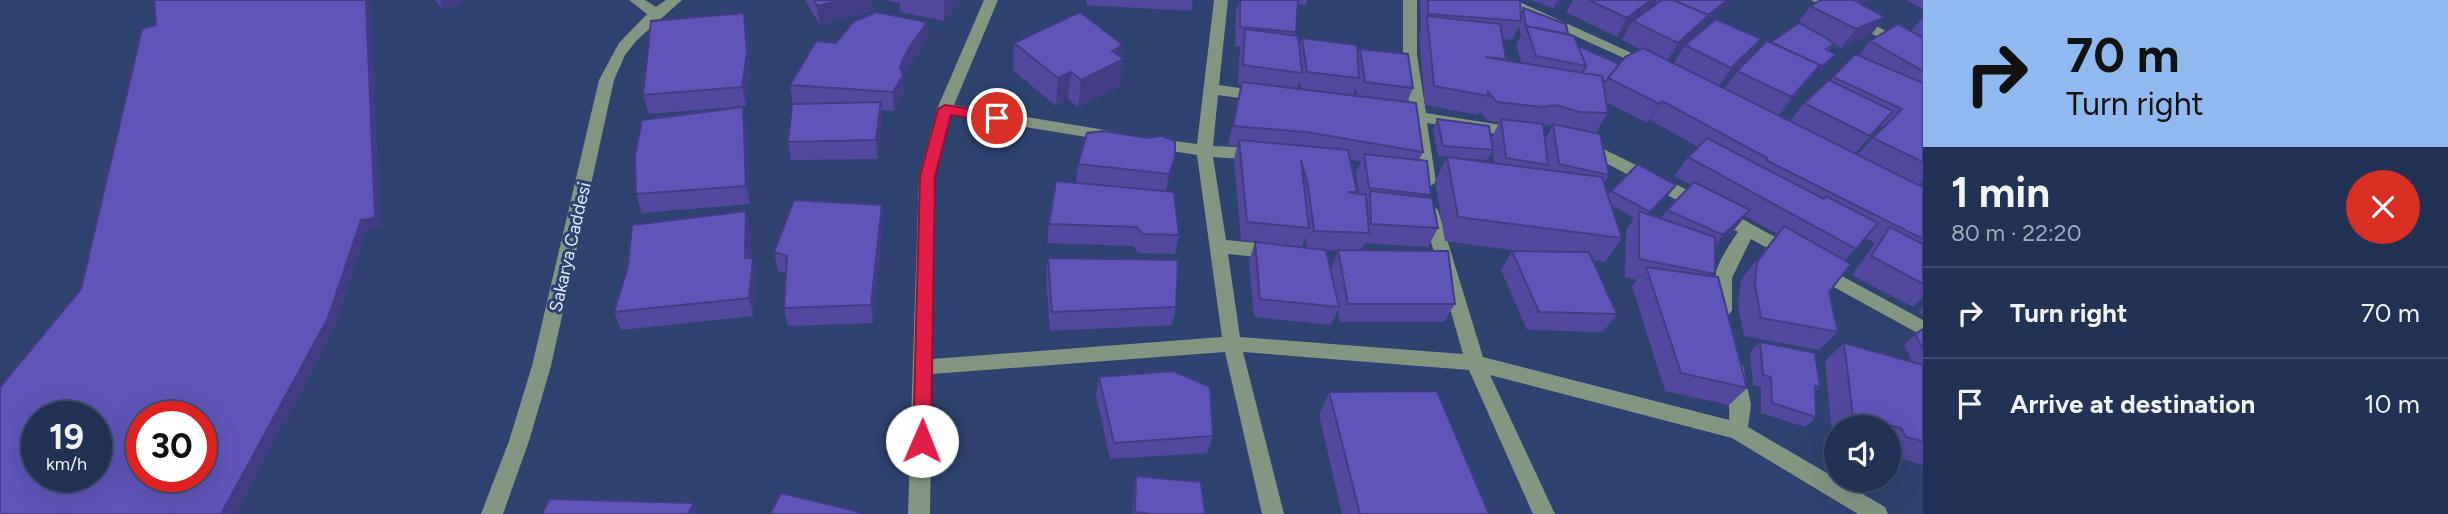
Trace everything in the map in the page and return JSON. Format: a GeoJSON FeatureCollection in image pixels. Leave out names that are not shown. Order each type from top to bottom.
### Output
{"type":"FeatureCollection","features":[{"type":"Feature","properties":{"kind":"street"},"geometry":{"type":"LineString","coordinates":[[636,0],[657,13]]}},
{"type":"Feature","properties":{"kind":"street","name":"Sakarya Caddesi"},"geometry":{"type":"LineString","coordinates":[[492,514],[507,477],[557,308],[600,108],[613,65],[635,34],[675,0]]}},
{"type":"Feature","properties":{"kind":"street"},"geometry":{"type":"LineString","coordinates":[[919,514],[927,176],[945,109],[991,0]]}},
{"type":"Feature","properties":{"kind":"street"},"geometry":{"type":"LineString","coordinates":[[1221,0],[1203,151],[1232,344],[1273,514]]}},
{"type":"Feature","properties":{"kind":"street"},"geometry":{"type":"LineString","coordinates":[[1410,0],[1410,55],[1421,175],[1430,209],[1438,260],[1475,363],[1544,514]]}},
{"type":"Feature","properties":{"kind":"street"},"geometry":{"type":"LineString","coordinates":[[1503,0],[1672,74]]}},
{"type":"Feature","properties":{"kind":"street"},"geometry":{"type":"LineString","coordinates":[[1818,0],[1923,57]]}},
{"type":"Feature","properties":{"kind":"street"},"geometry":{"type":"LineString","coordinates":[[1209,89],[1279,98]]}},
{"type":"Feature","properties":{"kind":"street"},"geometry":{"type":"LineString","coordinates":[[945,109],[1203,151],[1272,155]]}},
{"type":"Feature","properties":{"kind":"street"},"geometry":{"type":"LineString","coordinates":[[1376,110],[1540,136]]}},
{"type":"Feature","properties":{"kind":"street"},"geometry":{"type":"LineString","coordinates":[[1567,140],[1581,143],[1748,230],[1923,329]]}},
{"type":"Feature","properties":{"kind":"street"},"geometry":{"type":"LineString","coordinates":[[1728,332],[1719,294],[1728,261],[1748,230]]}},
{"type":"Feature","properties":{"kind":"street"},"geometry":{"type":"LineString","coordinates":[[1217,246],[1297,255]]}},
{"type":"Feature","properties":{"kind":"street"},"geometry":{"type":"LineString","coordinates":[[923,368],[1232,344],[1475,363],[1737,431],[1877,514]]}},
{"type":"Feature","properties":{"kind":"street"},"geometry":{"type":"LineString","coordinates":[[1733,357],[1741,405],[1737,431]]}},
{"type":"Feature","properties":{"kind":"building"},"geometry":{"type":"Polygon","coordinates":[[[154,0],[366,0],[375,218],[361,220],[328,318],[221,514],[0,514],[0,387],[81,289],[142,29],[156,25],[154,0]]]}},
{"type":"Feature","properties":{"kind":"building"},"geometry":{"type":"Polygon","coordinates":[[[814,0],[841,0],[817,6],[814,0]]]}},
{"type":"Feature","properties":{"kind":"building"},"geometry":{"type":"Polygon","coordinates":[[[1240,0],[1298,0],[1296,32],[1240,27],[1240,0]]]}},
{"type":"Feature","properties":{"kind":"building"},"geometry":{"type":"Polygon","coordinates":[[[1428,0],[1520,0],[1521,21],[1428,14],[1428,0]]]}},
{"type":"Feature","properties":{"kind":"building"},"geometry":{"type":"Polygon","coordinates":[[[1589,0],[1651,0],[1627,18],[1589,0]]]}},
{"type":"Feature","properties":{"kind":"building"},"geometry":{"type":"Polygon","coordinates":[[[1662,0],[1673,0],[1709,15],[1678,43],[1633,21],[1662,0]]]}},
{"type":"Feature","properties":{"kind":"building"},"geometry":{"type":"Polygon","coordinates":[[[1673,0],[1728,0],[1708,15],[1673,0]]]}},
{"type":"Feature","properties":{"kind":"building"},"geometry":{"type":"Polygon","coordinates":[[[1821,0],[1854,0],[1885,17],[1856,29],[1810,6],[1821,0]]]}},
{"type":"Feature","properties":{"kind":"building"},"geometry":{"type":"Polygon","coordinates":[[[1523,8],[1566,24],[1568,34],[1526,26],[1523,8]]]}},
{"type":"Feature","properties":{"kind":"building"},"geometry":{"type":"Polygon","coordinates":[[[876,12],[927,22],[907,51],[900,67],[903,75],[893,92],[790,85],[816,41],[836,43],[853,22],[876,12]]]}},
{"type":"Feature","properties":{"kind":"building"},"geometry":{"type":"Polygon","coordinates":[[[1080,12],[1123,45],[1112,51],[1124,59],[1081,80],[1071,72],[1058,78],[1014,43],[1080,12]]]}},
{"type":"Feature","properties":{"kind":"building"},"geometry":{"type":"Polygon","coordinates":[[[744,13],[747,53],[742,87],[643,95],[651,21],[744,13]]]}},
{"type":"Feature","properties":{"kind":"building"},"geometry":{"type":"Polygon","coordinates":[[[1427,16],[1500,24],[1506,59],[1485,57],[1602,76],[1608,113],[1580,112],[1556,105],[1542,107],[1497,102],[1488,92],[1488,96],[1434,86],[1427,16]]]}},
{"type":"Feature","properties":{"kind":"building"},"geometry":{"type":"Polygon","coordinates":[[[1716,19],[1761,39],[1731,68],[1685,45],[1716,19]]]}},
{"type":"Feature","properties":{"kind":"building"},"geometry":{"type":"Polygon","coordinates":[[[1799,23],[1834,44],[1826,49],[1836,55],[1817,70],[1820,65],[1771,42],[1799,23]]]}},
{"type":"Feature","properties":{"kind":"building"},"geometry":{"type":"Polygon","coordinates":[[[1898,24],[1923,38],[1923,71],[1870,41],[1898,24]]]}},
{"type":"Feature","properties":{"kind":"building"},"geometry":{"type":"Polygon","coordinates":[[[1526,26],[1574,36],[1586,66],[1536,56],[1526,26]]]}},
{"type":"Feature","properties":{"kind":"building"},"geometry":{"type":"Polygon","coordinates":[[[1245,29],[1298,36],[1302,73],[1243,65],[1245,29]]]}},
{"type":"Feature","properties":{"kind":"building"},"geometry":{"type":"Polygon","coordinates":[[[1302,38],[1357,45],[1359,78],[1307,72],[1302,38]]]}},
{"type":"Feature","properties":{"kind":"building"},"geometry":{"type":"Polygon","coordinates":[[[1767,41],[1820,65],[1792,97],[1737,71],[1767,41]]]}},
{"type":"Feature","properties":{"kind":"building"},"geometry":{"type":"Polygon","coordinates":[[[1579,48],[1619,64],[1606,81],[1603,81],[1602,76],[1582,73],[1586,66],[1579,48]]]}},
{"type":"Feature","properties":{"kind":"building"},"geometry":{"type":"Polygon","coordinates":[[[1643,48],[1923,187],[1923,239],[1766,160],[1767,158],[1662,101],[1659,104],[1608,78],[1625,57],[1643,48]]]}},
{"type":"Feature","properties":{"kind":"building"},"geometry":{"type":"Polygon","coordinates":[[[1360,49],[1408,54],[1413,88],[1365,82],[1360,49]]]}},
{"type":"Feature","properties":{"kind":"building"},"geometry":{"type":"Polygon","coordinates":[[[1855,54],[1923,83],[1923,162],[1873,138],[1902,109],[1833,77],[1855,54]]]}},
{"type":"Feature","properties":{"kind":"building"},"geometry":{"type":"Polygon","coordinates":[[[1829,80],[1893,111],[1870,136],[1804,103],[1829,80]]]}},
{"type":"Feature","properties":{"kind":"building"},"geometry":{"type":"Polygon","coordinates":[[[1242,82],[1416,103],[1423,152],[1306,132],[1233,126],[1242,82]]]}},
{"type":"Feature","properties":{"kind":"building"},"geometry":{"type":"Polygon","coordinates":[[[881,102],[876,140],[788,142],[792,104],[881,102]]]}},
{"type":"Feature","properties":{"kind":"building"},"geometry":{"type":"Polygon","coordinates":[[[743,107],[746,186],[636,194],[635,156],[642,120],[743,107]]]}},
{"type":"Feature","properties":{"kind":"building"},"geometry":{"type":"Polygon","coordinates":[[[1437,119],[1489,126],[1493,150],[1443,146],[1437,119]]]}},
{"type":"Feature","properties":{"kind":"building"},"geometry":{"type":"Polygon","coordinates":[[[1501,119],[1543,124],[1548,165],[1506,158],[1501,119]]]}},
{"type":"Feature","properties":{"kind":"building"},"geometry":{"type":"Polygon","coordinates":[[[1553,124],[1600,134],[1609,175],[1559,164],[1553,124]]]}},
{"type":"Feature","properties":{"kind":"building"},"geometry":{"type":"Polygon","coordinates":[[[1104,131],[1148,138],[1162,136],[1175,141],[1175,157],[1169,174],[1078,164],[1087,133],[1104,131]]]}},
{"type":"Feature","properties":{"kind":"building"},"geometry":{"type":"Polygon","coordinates":[[[1707,138],[1824,199],[1826,196],[1878,223],[1856,249],[1688,157],[1707,138]]]}},
{"type":"Feature","properties":{"kind":"building"},"geometry":{"type":"Polygon","coordinates":[[[1239,140],[1348,150],[1357,192],[1348,192],[1366,195],[1369,233],[1314,231],[1308,186],[1301,160],[1309,228],[1247,222],[1239,140]]]}},
{"type":"Feature","properties":{"kind":"building"},"geometry":{"type":"Polygon","coordinates":[[[1364,154],[1427,161],[1431,195],[1369,188],[1364,154]]]}},
{"type":"Feature","properties":{"kind":"building"},"geometry":{"type":"Polygon","coordinates":[[[1447,157],[1602,177],[1622,238],[1458,217],[1447,157]]]}},
{"type":"Feature","properties":{"kind":"building"},"geometry":{"type":"Polygon","coordinates":[[[1638,164],[1676,185],[1650,212],[1611,191],[1638,164]]]}},
{"type":"Feature","properties":{"kind":"building"},"geometry":{"type":"Polygon","coordinates":[[[1056,181],[1174,192],[1179,235],[1142,234],[1137,227],[1049,224],[1056,181]]]}},
{"type":"Feature","properties":{"kind":"building"},"geometry":{"type":"Polygon","coordinates":[[[1694,182],[1750,210],[1723,235],[1667,210],[1694,182]]]}},
{"type":"Feature","properties":{"kind":"building"},"geometry":{"type":"Polygon","coordinates":[[[1370,191],[1432,198],[1438,228],[1371,224],[1370,191]]]}},
{"type":"Feature","properties":{"kind":"building"},"geometry":{"type":"Polygon","coordinates":[[[794,200],[882,205],[871,305],[784,308],[787,256],[774,252],[794,200]]]}},
{"type":"Feature","properties":{"kind":"building"},"geometry":{"type":"Polygon","coordinates":[[[746,211],[745,258],[753,258],[749,298],[614,312],[628,266],[632,225],[746,211]]]}},
{"type":"Feature","properties":{"kind":"building"},"geometry":{"type":"Polygon","coordinates":[[[1639,211],[1715,237],[1715,274],[1639,259],[1639,211]]]}},
{"type":"Feature","properties":{"kind":"building"},"geometry":{"type":"Polygon","coordinates":[[[1784,226],[1851,264],[1829,292],[1838,332],[1761,318],[1755,285],[1757,262],[1784,226]]]}},
{"type":"Feature","properties":{"kind":"building"},"geometry":{"type":"Polygon","coordinates":[[[1890,227],[1923,244],[1923,284],[1871,256],[1890,227]]]}},
{"type":"Feature","properties":{"kind":"building"},"geometry":{"type":"Polygon","coordinates":[[[1255,242],[1326,250],[1339,307],[1260,299],[1255,242]]]}},
{"type":"Feature","properties":{"kind":"building"},"geometry":{"type":"Polygon","coordinates":[[[1338,250],[1448,251],[1455,304],[1348,304],[1338,250]]]}},
{"type":"Feature","properties":{"kind":"building"},"geometry":{"type":"Polygon","coordinates":[[[1512,251],[1589,252],[1617,314],[1539,312],[1512,251]]]}},
{"type":"Feature","properties":{"kind":"building"},"geometry":{"type":"Polygon","coordinates":[[[1048,258],[1178,260],[1176,307],[1052,312],[1048,258]]]}},
{"type":"Feature","properties":{"kind":"building"},"geometry":{"type":"Polygon","coordinates":[[[1646,267],[1718,277],[1747,388],[1681,373],[1646,267]]]}},
{"type":"Feature","properties":{"kind":"building"},"geometry":{"type":"Polygon","coordinates":[[[1923,329],[1923,349],[1915,334],[1923,329]]]}},
{"type":"Feature","properties":{"kind":"building"},"geometry":{"type":"Polygon","coordinates":[[[1760,342],[1815,353],[1820,387],[1815,386],[1816,417],[1772,403],[1771,377],[1763,375],[1760,342]]]}},
{"type":"Feature","properties":{"kind":"building"},"geometry":{"type":"Polygon","coordinates":[[[1844,343],[1923,365],[1923,441],[1906,437],[1901,428],[1901,415],[1853,415],[1844,343]]]}},
{"type":"Feature","properties":{"kind":"building"},"geometry":{"type":"Polygon","coordinates":[[[1173,371],[1210,387],[1213,436],[1114,443],[1099,377],[1173,371]]]}},
{"type":"Feature","properties":{"kind":"building"},"geometry":{"type":"Polygon","coordinates":[[[1437,391],[1489,514],[1360,514],[1329,392],[1437,391]]]}},
{"type":"Feature","properties":{"kind":"building"},"geometry":{"type":"Polygon","coordinates":[[[1136,476],[1201,482],[1205,514],[1135,512],[1136,476]]]}},
{"type":"Feature","properties":{"kind":"building"},"geometry":{"type":"Polygon","coordinates":[[[781,493],[860,512],[860,514],[770,514],[781,493]]]}},
{"type":"Feature","properties":{"kind":"building"},"geometry":{"type":"Polygon","coordinates":[[[549,499],[694,503],[688,514],[542,514],[549,499]]]}},
{"type":"Feature","properties":{"kind":"route"},"geometry":{"type":"LineString","coordinates":[[922,441],[927,176],[945,109],[997,118]]}}]}
